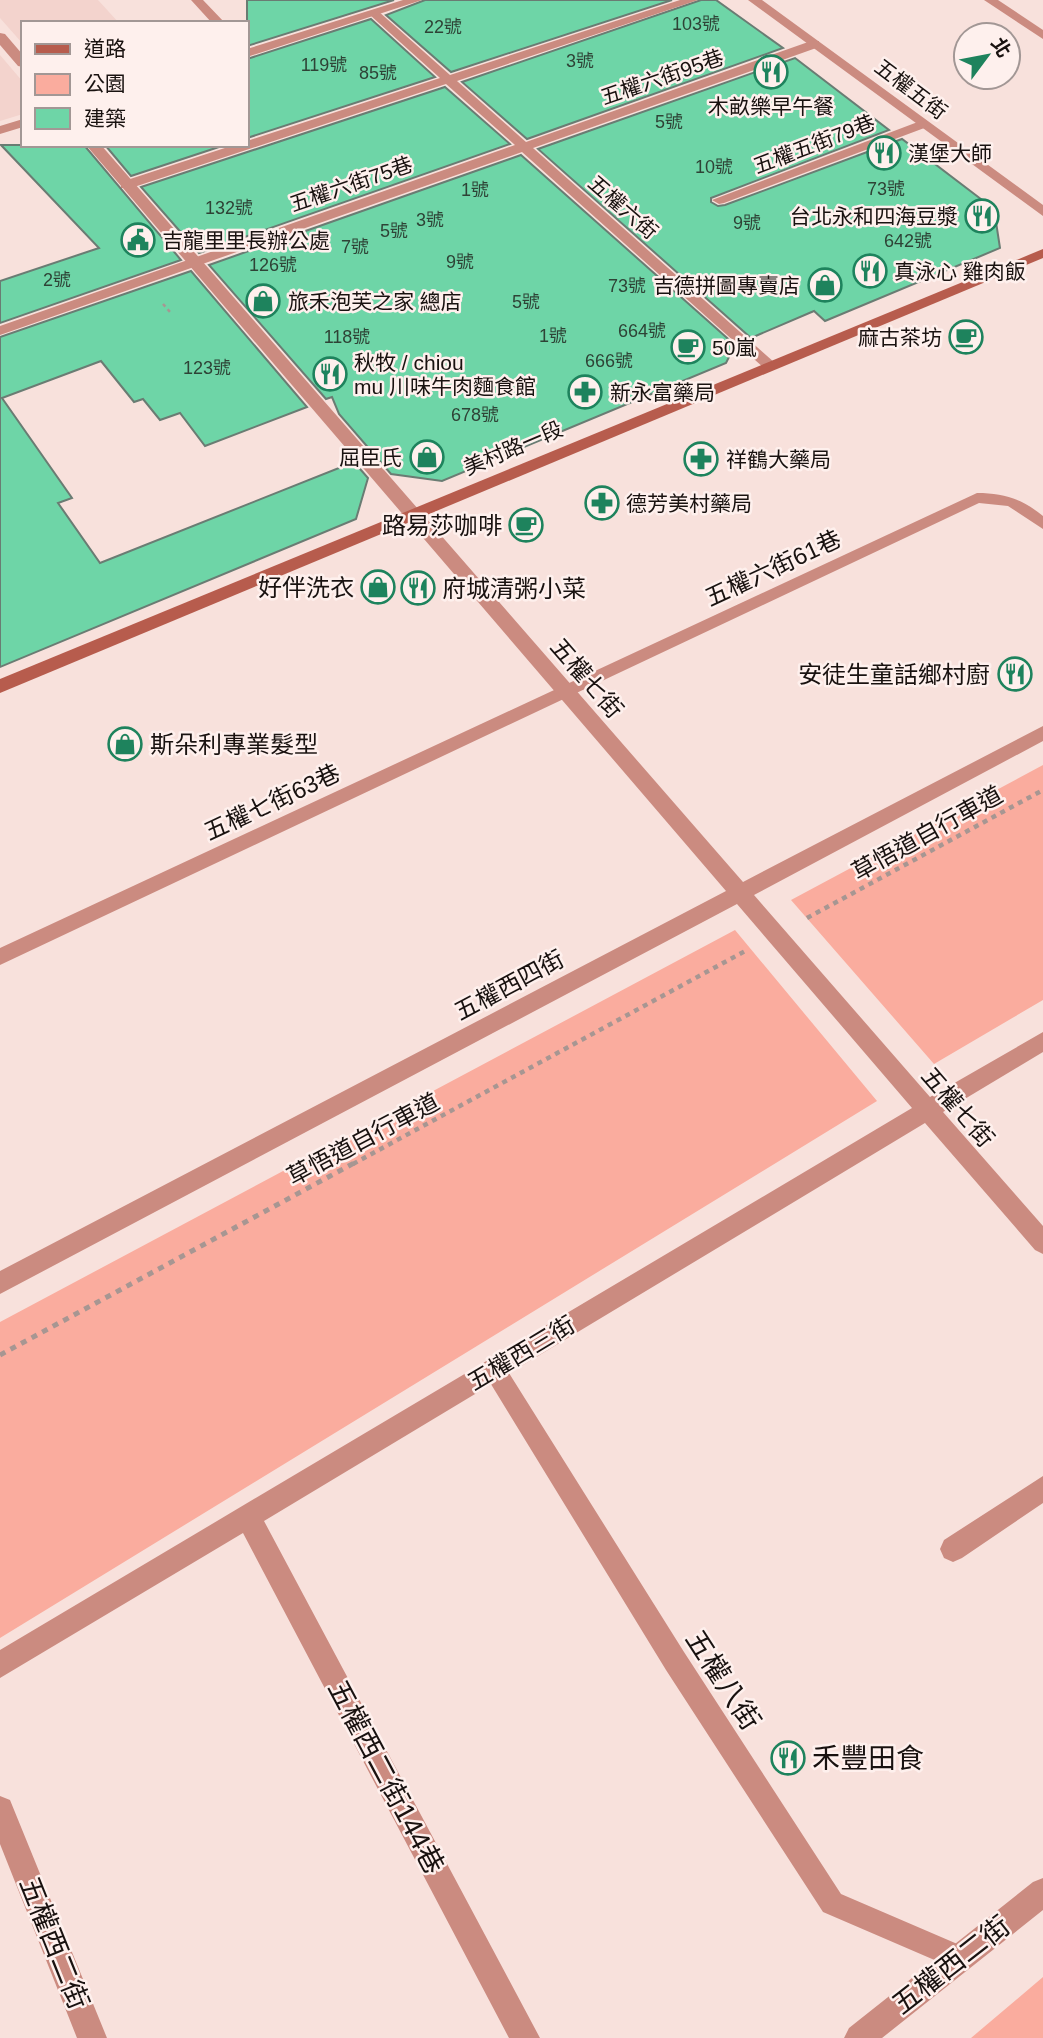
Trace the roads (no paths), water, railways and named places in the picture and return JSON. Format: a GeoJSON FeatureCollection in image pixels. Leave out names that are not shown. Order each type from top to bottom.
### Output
{"type":"FeatureCollection","features":[{"type":"Feature","properties":{"kind":"street"},"geometry":{"type":"LineString","coordinates":[[248,52],[416,0]]}},
{"type":"Feature","properties":{"kind":"street","name":"五權五街"},"geometry":{"type":"LineString","coordinates":[[754,0],[1043,212]]}},
{"type":"Feature","properties":{"kind":"street"},"geometry":{"type":"LineString","coordinates":[[0,37],[21,62]]}},
{"type":"Feature","properties":{"kind":"street"},"geometry":{"type":"LineString","coordinates":[[0,131],[21,124]]}},
{"type":"Feature","properties":{"kind":"street","name":"五權七街"},"geometry":{"type":"LineString","coordinates":[[95,147],[1043,1243]]}},
{"type":"Feature","properties":{"kind":"street","name":"美村路一段"},"geometry":{"type":"LineString","coordinates":[[0,686],[1043,253]]}},
{"type":"Feature","properties":{"kind":"street","name":"五權西四街"},"geometry":{"type":"LineString","coordinates":[[0,1283],[1043,733]]}},
{"type":"Feature","properties":{"kind":"street","name":"五權西三街"},"geometry":{"type":"LineString","coordinates":[[0,1665],[1043,1041]]}},
{"type":"Feature","properties":{"kind":"street"},"geometry":{"type":"LineString","coordinates":[[953,1549],[1043,1488]]}},
{"type":"Feature","properties":{"kind":"street","name":"五權西二街144巷"},"geometry":{"type":"LineString","coordinates":[[248,1517],[525,2038]]}},
{"type":"Feature","properties":{"kind":"street","name":"五權西二街"},"geometry":{"type":"LineString","coordinates":[[0,1810],[92,2038]]}},
{"type":"Feature","properties":{"kind":"street","name":"五權西二街"},"geometry":{"type":"LineString","coordinates":[[859,2038],[1043,1892]]}},
{"type":"Feature","properties":{"kind":"lane"},"geometry":{"type":"LineString","coordinates":[[197,0],[217,21]]}},
{"type":"Feature","properties":{"kind":"lane"},"geometry":{"type":"LineString","coordinates":[[248,145],[692,0]]}},
{"type":"Feature","properties":{"kind":"lane"},"geometry":{"type":"LineString","coordinates":[[990,0],[1043,35]]}},
{"type":"Feature","properties":{"kind":"lane","name":"五權六街"},"geometry":{"type":"LineString","coordinates":[[374,13],[770,366]]}},
{"type":"Feature","properties":{"kind":"lane","name":"五權六街95巷"},"geometry":{"type":"LineString","coordinates":[[522,146],[815,44]]}},
{"type":"Feature","properties":{"kind":"lane","name":"五權五街79巷"},"geometry":{"type":"LineString","coordinates":[[719,200],[923,124]]}},
{"type":"Feature","properties":{"kind":"lane","name":"五權六街75巷"},"geometry":{"type":"LineString","coordinates":[[0,331],[522,146]]}},
{"type":"Feature","properties":{"kind":"lane"},"geometry":{"type":"LineString","coordinates":[[126,185],[241,147]]}},
{"type":"Feature","properties":{"kind":"lane","name":"五權六街61巷"},"geometry":{"type":"LineString","coordinates":[[566,691],[977,498],[1003,498]]}},
{"type":"Feature","properties":{"kind":"lane"},"geometry":{"type":"LineString","coordinates":[[1003,498],[1014,501],[1043,524]]}},
{"type":"Feature","properties":{"kind":"lane","name":"五權七街63巷"},"geometry":{"type":"LineString","coordinates":[[0,957],[566,691]]}},
{"type":"Feature","properties":{"kind":"lane","name":"五權八街"},"geometry":{"type":"LineString","coordinates":[[494,1368],[676,1661],[832,1903],[960,1958]]}},
{"type":"Feature","properties":{"kind":"place","name":"木畝樂早午餐"},"geometry":{"type":"Point","coordinates":[771,72]}},
{"type":"Feature","properties":{"kind":"place","name":"漢堡大師"},"geometry":{"type":"Point","coordinates":[884,153]}},
{"type":"Feature","properties":{"kind":"place","name":"台北永和四海豆漿"},"geometry":{"type":"Point","coordinates":[982,216]}},
{"type":"Feature","properties":{"kind":"place","name":"吉龍里里長辦公處"},"geometry":{"type":"Point","coordinates":[138,240]}},
{"type":"Feature","properties":{"kind":"place","name":"真泳心 雞肉飯"},"geometry":{"type":"Point","coordinates":[870,271]}},
{"type":"Feature","properties":{"kind":"place","name":"吉德拼圖專賣店"},"geometry":{"type":"Point","coordinates":[825,285]}},
{"type":"Feature","properties":{"kind":"place","name":"旅禾泡芙之家 總店"},"geometry":{"type":"Point","coordinates":[263,301]}},
{"type":"Feature","properties":{"kind":"place","name":"麻古茶坊"},"geometry":{"type":"Point","coordinates":[966,337]}},
{"type":"Feature","properties":{"kind":"place","name":"50嵐"},"geometry":{"type":"Point","coordinates":[688,347]}},
{"type":"Feature","properties":{"kind":"place","name":"秋牧 / chiou mu 川味牛肉麵食館"},"geometry":{"type":"Point","coordinates":[330,374]}},
{"type":"Feature","properties":{"kind":"place","name":"新永富藥局"},"geometry":{"type":"Point","coordinates":[585,392]}},
{"type":"Feature","properties":{"kind":"place","name":"屈臣氏"},"geometry":{"type":"Point","coordinates":[427,457]}},
{"type":"Feature","properties":{"kind":"place","name":"祥鶴大藥局"},"geometry":{"type":"Point","coordinates":[701,459]}},
{"type":"Feature","properties":{"kind":"place","name":"德芳美村藥局"},"geometry":{"type":"Point","coordinates":[602,503]}},
{"type":"Feature","properties":{"kind":"place","name":"路易莎咖啡"},"geometry":{"type":"Point","coordinates":[526,525]}},
{"type":"Feature","properties":{"kind":"place","name":"好伴洗衣"},"geometry":{"type":"Point","coordinates":[378,587]}},
{"type":"Feature","properties":{"kind":"place","name":"府城清粥小菜"},"geometry":{"type":"Point","coordinates":[418,588]}},
{"type":"Feature","properties":{"kind":"place","name":"安徒生童話鄉村廚"},"geometry":{"type":"Point","coordinates":[1015,674]}},
{"type":"Feature","properties":{"kind":"place","name":"斯朵利專業髮型"},"geometry":{"type":"Point","coordinates":[125,744]}},
{"type":"Feature","properties":{"kind":"place","name":"禾豐田食"},"geometry":{"type":"Point","coordinates":[788,1758]}}]}
